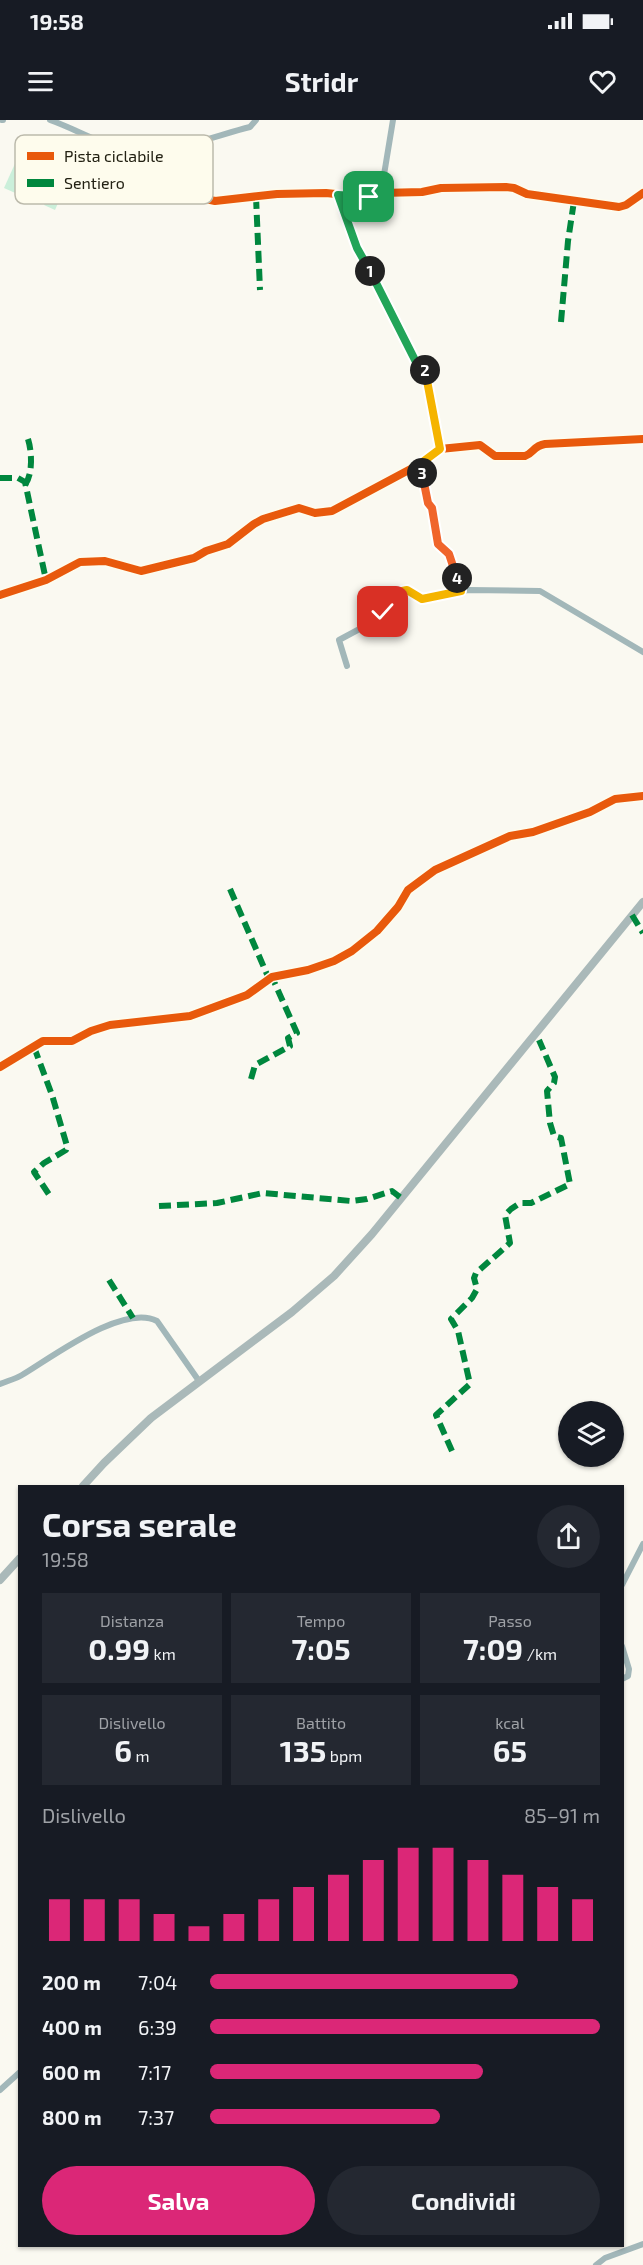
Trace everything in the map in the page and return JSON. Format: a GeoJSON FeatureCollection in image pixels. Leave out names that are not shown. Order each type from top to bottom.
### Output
{"type":"FeatureCollection","features":[{"type":"Feature","properties":{"kind":"main road"},"geometry":{"type":"LineString","coordinates":[[84,1485],[133,1433],[292,1312],[334,1276],[372,1234],[643,902]]}},
{"type":"Feature","properties":{"kind":"main road"},"geometry":{"type":"LineString","coordinates":[[0,1580],[18,1560]]}},
{"type":"Feature","properties":{"kind":"street"},"geometry":{"type":"LineString","coordinates":[[50,120],[85,135]]}},
{"type":"Feature","properties":{"kind":"street"},"geometry":{"type":"LineString","coordinates":[[213,138],[250,127],[256,120]]}},
{"type":"Feature","properties":{"kind":"street"},"geometry":{"type":"LineString","coordinates":[[381,193],[393,120]]}},
{"type":"Feature","properties":{"kind":"street"},"geometry":{"type":"LineString","coordinates":[[213,201],[277,194],[364,197],[381,193],[422,192],[441,188],[506,187],[527,194],[619,207],[643,193]]}},
{"type":"Feature","properties":{"kind":"street"},"geometry":{"type":"LineString","coordinates":[[338,195],[357,248],[418,366],[426,370],[440,449]]}},
{"type":"Feature","properties":{"kind":"street"},"geometry":{"type":"LineString","coordinates":[[0,595],[46,580],[80,562],[105,561],[141,571],[194,558],[206,551],[228,544],[258,521],[299,508],[315,513],[326,513],[420,464],[440,449],[480,445],[495,456],[525,456],[530,454],[535,447],[545,444],[643,439]]}},
{"type":"Feature","properties":{"kind":"street"},"geometry":{"type":"LineString","coordinates":[[420,464],[428,503],[432,508],[438,544],[449,554],[461,591]]}},
{"type":"Feature","properties":{"kind":"street"},"geometry":{"type":"LineString","coordinates":[[347,666],[339,640],[380,618],[385,596],[407,590],[422,599],[461,591],[540,591],[643,652]]}},
{"type":"Feature","properties":{"kind":"street"},"geometry":{"type":"LineString","coordinates":[[0,1067],[43,1041],[72,1041],[91,1030],[110,1024],[190,1016],[247,995],[272,977],[308,970],[334,961],[352,951],[376,931],[398,907],[408,890],[435,870],[510,836],[533,832],[556,824],[590,812],[615,799],[643,795]]}},
{"type":"Feature","properties":{"kind":"street"},"geometry":{"type":"LineString","coordinates":[[0,1384],[20,1377],[107,1325],[133,1318],[157,1321],[199,1381]]}},
{"type":"Feature","properties":{"kind":"street"},"geometry":{"type":"LineString","coordinates":[[624,1581],[643,1544]]}},
{"type":"Feature","properties":{"kind":"street"},"geometry":{"type":"LineString","coordinates":[[624,1653],[629,1669],[628,1676],[624,1678]]}},
{"type":"Feature","properties":{"kind":"street"},"geometry":{"type":"LineString","coordinates":[[0,2090],[18,2074]]}},
{"type":"Feature","properties":{"kind":"street"},"geometry":{"type":"LineString","coordinates":[[597,2265],[605,2258],[643,2244]]}},
{"type":"Feature","properties":{"kind":"green space"},"geometry":{"type":"Polygon","coordinates":[[[15,164],[15,193],[4,188],[15,164]]]}},
{"type":"Feature","properties":{"kind":"green space"},"geometry":{"type":"Polygon","coordinates":[[[44,204],[58,204],[55,210],[44,204]]]}},
{"type":"Feature","properties":{"kind":"marked path"},"geometry":{"type":"LineString","coordinates":[[256,197],[260,290]]}},
{"type":"Feature","properties":{"kind":"marked path"},"geometry":{"type":"LineString","coordinates":[[561,322],[574,201]]}},
{"type":"Feature","properties":{"kind":"marked path"},"geometry":{"type":"LineString","coordinates":[[25,485],[31,463],[28,439]]}},
{"type":"Feature","properties":{"kind":"marked path"},"geometry":{"type":"LineString","coordinates":[[0,478],[18,478],[25,482],[46,580]]}},
{"type":"Feature","properties":{"kind":"marked path"},"geometry":{"type":"LineString","coordinates":[[230,889],[269,979]]}},
{"type":"Feature","properties":{"kind":"marked path"},"geometry":{"type":"LineString","coordinates":[[632,915],[643,933]]}},
{"type":"Feature","properties":{"kind":"marked path"},"geometry":{"type":"LineString","coordinates":[[251,1079],[255,1065],[290,1046],[288,1038],[297,1033],[272,977]]}},
{"type":"Feature","properties":{"kind":"marked path"},"geometry":{"type":"LineString","coordinates":[[452,1451],[436,1415],[470,1384],[458,1331],[451,1319],[472,1298],[477,1289],[474,1278],[476,1273],[510,1243],[505,1215],[520,1203],[531,1203],[570,1184],[561,1138],[554,1136],[550,1123],[547,1091],[554,1083],[555,1077],[539,1040]]}},
{"type":"Feature","properties":{"kind":"marked path"},"geometry":{"type":"LineString","coordinates":[[34,1047],[52,1095],[67,1146],[66,1150],[34,1172],[52,1199]]}},
{"type":"Feature","properties":{"kind":"marked path"},"geometry":{"type":"LineString","coordinates":[[159,1206],[217,1203],[263,1193],[351,1201],[367,1199],[392,1191],[401,1198]]}},
{"type":"Feature","properties":{"kind":"marked path"},"geometry":{"type":"LineString","coordinates":[[109,1280],[133,1318]]}},
{"type":"Feature","properties":{"kind":"cycle path"},"geometry":{"type":"LineString","coordinates":[[213,201],[277,194],[326,193],[364,197],[381,193],[422,192],[441,188],[506,187],[527,194],[619,207],[643,193]]}},
{"type":"Feature","properties":{"kind":"cycle path"},"geometry":{"type":"LineString","coordinates":[[0,595],[46,580],[80,562],[105,561],[141,571],[194,558],[206,551],[228,544],[263,519],[299,508],[315,513],[332,511],[420,464],[440,449],[480,445],[495,456],[525,456],[538,446],[545,444],[643,439]]}},
{"type":"Feature","properties":{"kind":"cycle path"},"geometry":{"type":"LineString","coordinates":[[0,1067],[43,1041],[72,1041],[91,1031],[110,1025],[190,1016],[247,995],[272,977],[308,970],[334,961],[352,951],[377,931],[398,907],[408,890],[435,870],[510,836],[533,832],[590,812],[615,799],[643,796]]}},
{"type":"Feature","properties":{"kind":"route"},"geometry":{"type":"LineString","coordinates":[[369,197],[338,195],[357,248],[418,366],[426,370],[440,449],[420,464],[428,503],[432,508],[438,544],[449,554],[461,591],[426,599],[419,599],[407,590],[388,594],[384,599],[383,612]]}}]}
